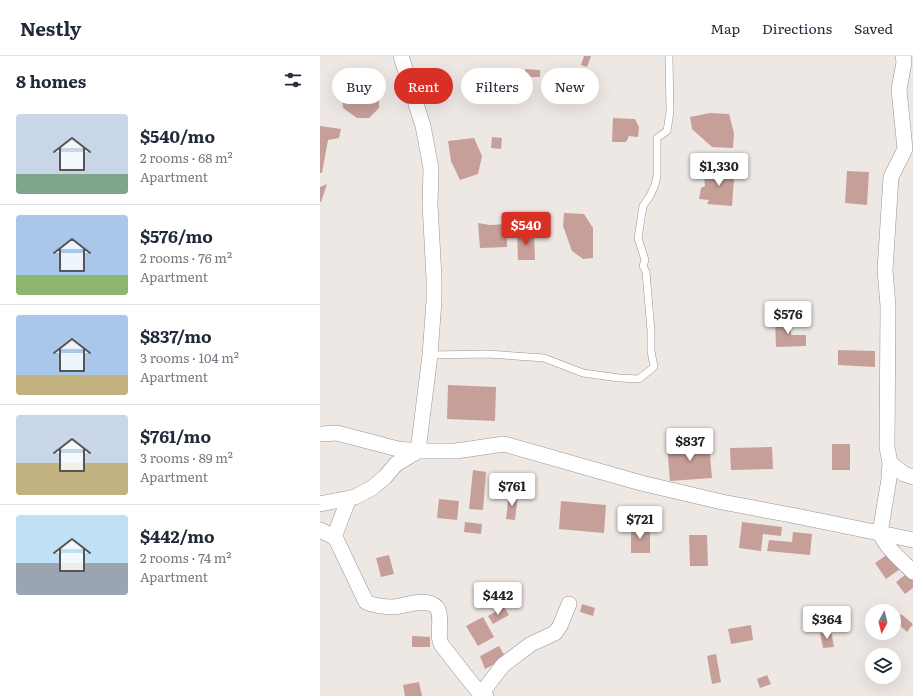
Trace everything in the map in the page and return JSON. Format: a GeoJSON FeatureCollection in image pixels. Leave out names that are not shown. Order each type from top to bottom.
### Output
{"type":"FeatureCollection","features":[{"type":"Feature","properties":{"kind":"street"},"geometry":{"type":"LineString","coordinates":[[401,56],[423,126],[431,168],[430,204],[434,286],[430,354],[418,451]]}},
{"type":"Feature","properties":{"kind":"street"},"geometry":{"type":"LineString","coordinates":[[903,56],[904,62],[899,90],[905,149],[892,177],[885,270],[888,306],[887,446],[890,464],[886,502],[880,533],[882,538],[913,572]]}},
{"type":"Feature","properties":{"kind":"street"},"geometry":{"type":"LineString","coordinates":[[320,434],[337,434],[418,451],[456,451],[504,444],[641,483],[722,502],[913,540]]}},
{"type":"Feature","properties":{"kind":"street"},"geometry":{"type":"LineString","coordinates":[[320,504],[355,497],[372,488],[385,477],[396,464],[418,451]]}},
{"type":"Feature","properties":{"kind":"street"},"geometry":{"type":"LineString","coordinates":[[890,464],[904,474],[913,477]]}},
{"type":"Feature","properties":{"kind":"street"},"geometry":{"type":"LineString","coordinates":[[334,537],[349,498]]}},
{"type":"Feature","properties":{"kind":"street"},"geometry":{"type":"LineString","coordinates":[[320,530],[334,537],[366,602],[379,606],[394,607],[419,603],[431,603],[435,605],[439,613],[439,638],[442,645],[463,674],[483,695],[503,665],[531,644],[555,634],[569,604]]}},
{"type":"Feature","properties":{"kind":"lane"},"geometry":{"type":"LineString","coordinates":[[430,354],[488,354],[544,358],[582,373],[619,378],[639,379],[654,368],[651,351],[651,331],[646,272],[643,266],[645,260],[638,238],[643,206],[653,191],[657,176],[657,138],[667,131],[670,112],[669,56]]}},
{"type":"Feature","properties":{"kind":"building"},"geometry":{"type":"Polygon","coordinates":[[[584,56],[591,56],[587,67],[581,65],[584,56]]]}},
{"type":"Feature","properties":{"kind":"building"},"geometry":{"type":"Polygon","coordinates":[[[533,70],[540,70],[540,77],[533,77],[533,70]]]}},
{"type":"Feature","properties":{"kind":"building"},"geometry":{"type":"Polygon","coordinates":[[[343,104],[379,104],[379,108],[369,118],[357,118],[343,108],[343,104]]]}},
{"type":"Feature","properties":{"kind":"building"},"geometry":{"type":"Polygon","coordinates":[[[710,113],[729,114],[734,133],[733,148],[712,147],[692,129],[690,117],[710,113]]]}},
{"type":"Feature","properties":{"kind":"building"},"geometry":{"type":"Polygon","coordinates":[[[613,118],[635,119],[639,127],[638,137],[629,136],[626,142],[612,142],[613,118]]]}},
{"type":"Feature","properties":{"kind":"building"},"geometry":{"type":"Polygon","coordinates":[[[320,126],[341,129],[339,138],[328,140],[322,173],[320,173],[320,126]]]}},
{"type":"Feature","properties":{"kind":"building"},"geometry":{"type":"Polygon","coordinates":[[[492,137],[502,138],[501,149],[491,148],[492,137]]]}},
{"type":"Feature","properties":{"kind":"building"},"geometry":{"type":"Polygon","coordinates":[[[474,138],[482,156],[478,174],[460,180],[451,161],[448,141],[474,138]]]}},
{"type":"Feature","properties":{"kind":"building"},"geometry":{"type":"Polygon","coordinates":[[[735,165],[732,206],[707,204],[709,200],[699,199],[701,188],[705,186],[704,176],[735,165]]]}},
{"type":"Feature","properties":{"kind":"building"},"geometry":{"type":"Polygon","coordinates":[[[847,171],[869,172],[867,205],[845,203],[847,171]]]}},
{"type":"Feature","properties":{"kind":"building"},"geometry":{"type":"Polygon","coordinates":[[[327,184],[321,202],[320,202],[320,187],[327,184]]]}},
{"type":"Feature","properties":{"kind":"building"},"geometry":{"type":"Polygon","coordinates":[[[564,213],[584,214],[593,228],[593,258],[583,259],[572,251],[563,226],[564,213]]]}},
{"type":"Feature","properties":{"kind":"building"},"geometry":{"type":"Polygon","coordinates":[[[478,223],[490,225],[506,224],[507,247],[480,248],[478,223]]]}},
{"type":"Feature","properties":{"kind":"building"},"geometry":{"type":"Polygon","coordinates":[[[517,233],[534,233],[535,260],[518,260],[517,233]]]}},
{"type":"Feature","properties":{"kind":"building"},"geometry":{"type":"Polygon","coordinates":[[[791,319],[791,335],[806,335],[806,346],[776,347],[775,320],[791,319]]]}},
{"type":"Feature","properties":{"kind":"building"},"geometry":{"type":"Polygon","coordinates":[[[838,350],[875,351],[875,367],[838,365],[838,350]]]}},
{"type":"Feature","properties":{"kind":"building"},"geometry":{"type":"Polygon","coordinates":[[[448,385],[496,387],[495,421],[447,419],[448,385]]]}},
{"type":"Feature","properties":{"kind":"building"},"geometry":{"type":"Polygon","coordinates":[[[709,443],[712,478],[670,481],[667,446],[709,443]]]}},
{"type":"Feature","properties":{"kind":"building"},"geometry":{"type":"Polygon","coordinates":[[[832,444],[850,444],[850,470],[832,470],[832,444]]]}},
{"type":"Feature","properties":{"kind":"building"},"geometry":{"type":"Polygon","coordinates":[[[772,447],[773,469],[731,470],[730,448],[772,447]]]}},
{"type":"Feature","properties":{"kind":"building"},"geometry":{"type":"Polygon","coordinates":[[[473,470],[486,472],[483,510],[469,509],[473,470]]]}},
{"type":"Feature","properties":{"kind":"building"},"geometry":{"type":"Polygon","coordinates":[[[509,494],[518,495],[515,520],[506,519],[509,494]]]}},
{"type":"Feature","properties":{"kind":"building"},"geometry":{"type":"Polygon","coordinates":[[[439,499],[459,501],[457,520],[437,518],[439,499]]]}},
{"type":"Feature","properties":{"kind":"building"},"geometry":{"type":"Polygon","coordinates":[[[561,501],[606,505],[604,533],[559,529],[561,501]]]}},
{"type":"Feature","properties":{"kind":"building"},"geometry":{"type":"Polygon","coordinates":[[[465,522],[482,524],[481,534],[464,532],[465,522]]]}},
{"type":"Feature","properties":{"kind":"building"},"geometry":{"type":"Polygon","coordinates":[[[742,522],[782,527],[781,536],[763,534],[761,551],[739,548],[742,522]]]}},
{"type":"Feature","properties":{"kind":"building"},"geometry":{"type":"Polygon","coordinates":[[[631,527],[650,527],[650,553],[631,553],[631,527]]]}},
{"type":"Feature","properties":{"kind":"building"},"geometry":{"type":"Polygon","coordinates":[[[793,532],[812,534],[810,555],[767,551],[769,540],[792,542],[793,532]]]}},
{"type":"Feature","properties":{"kind":"building"},"geometry":{"type":"Polygon","coordinates":[[[689,535],[707,535],[708,566],[690,566],[689,535]]]}},
{"type":"Feature","properties":{"kind":"building"},"geometry":{"type":"Polygon","coordinates":[[[898,547],[910,562],[886,579],[875,563],[898,547]]]}},
{"type":"Feature","properties":{"kind":"building"},"geometry":{"type":"Polygon","coordinates":[[[389,555],[394,574],[381,577],[376,558],[389,555]]]}},
{"type":"Feature","properties":{"kind":"building"},"geometry":{"type":"Polygon","coordinates":[[[905,575],[908,578],[913,575],[913,588],[905,594],[896,582],[905,575]]]}},
{"type":"Feature","properties":{"kind":"building"},"geometry":{"type":"Polygon","coordinates":[[[582,604],[595,608],[593,616],[580,612],[582,604]]]}},
{"type":"Feature","properties":{"kind":"building"},"geometry":{"type":"Polygon","coordinates":[[[504,607],[509,615],[493,624],[488,616],[504,607]]]}},
{"type":"Feature","properties":{"kind":"building"},"geometry":{"type":"Polygon","coordinates":[[[901,614],[913,624],[907,632],[901,626],[901,614]]]}},
{"type":"Feature","properties":{"kind":"building"},"geometry":{"type":"Polygon","coordinates":[[[483,617],[494,637],[478,646],[466,626],[483,617]]]}},
{"type":"Feature","properties":{"kind":"building"},"geometry":{"type":"Polygon","coordinates":[[[751,625],[753,640],[731,644],[728,629],[751,625]]]}},
{"type":"Feature","properties":{"kind":"building"},"geometry":{"type":"Polygon","coordinates":[[[831,631],[834,647],[823,648],[820,633],[831,631]]]}},
{"type":"Feature","properties":{"kind":"building"},"geometry":{"type":"Polygon","coordinates":[[[412,636],[430,637],[430,647],[412,647],[412,636]]]}},
{"type":"Feature","properties":{"kind":"building"},"geometry":{"type":"Polygon","coordinates":[[[499,646],[506,658],[485,669],[480,656],[499,646]]]}},
{"type":"Feature","properties":{"kind":"building"},"geometry":{"type":"Polygon","coordinates":[[[716,654],[721,682],[712,684],[707,656],[716,654]]]}},
{"type":"Feature","properties":{"kind":"building"},"geometry":{"type":"Polygon","coordinates":[[[767,675],[771,684],[760,688],[757,679],[767,675]]]}},
{"type":"Feature","properties":{"kind":"building"},"geometry":{"type":"Polygon","coordinates":[[[419,682],[422,696],[405,696],[403,685],[419,682]]]}}]}
